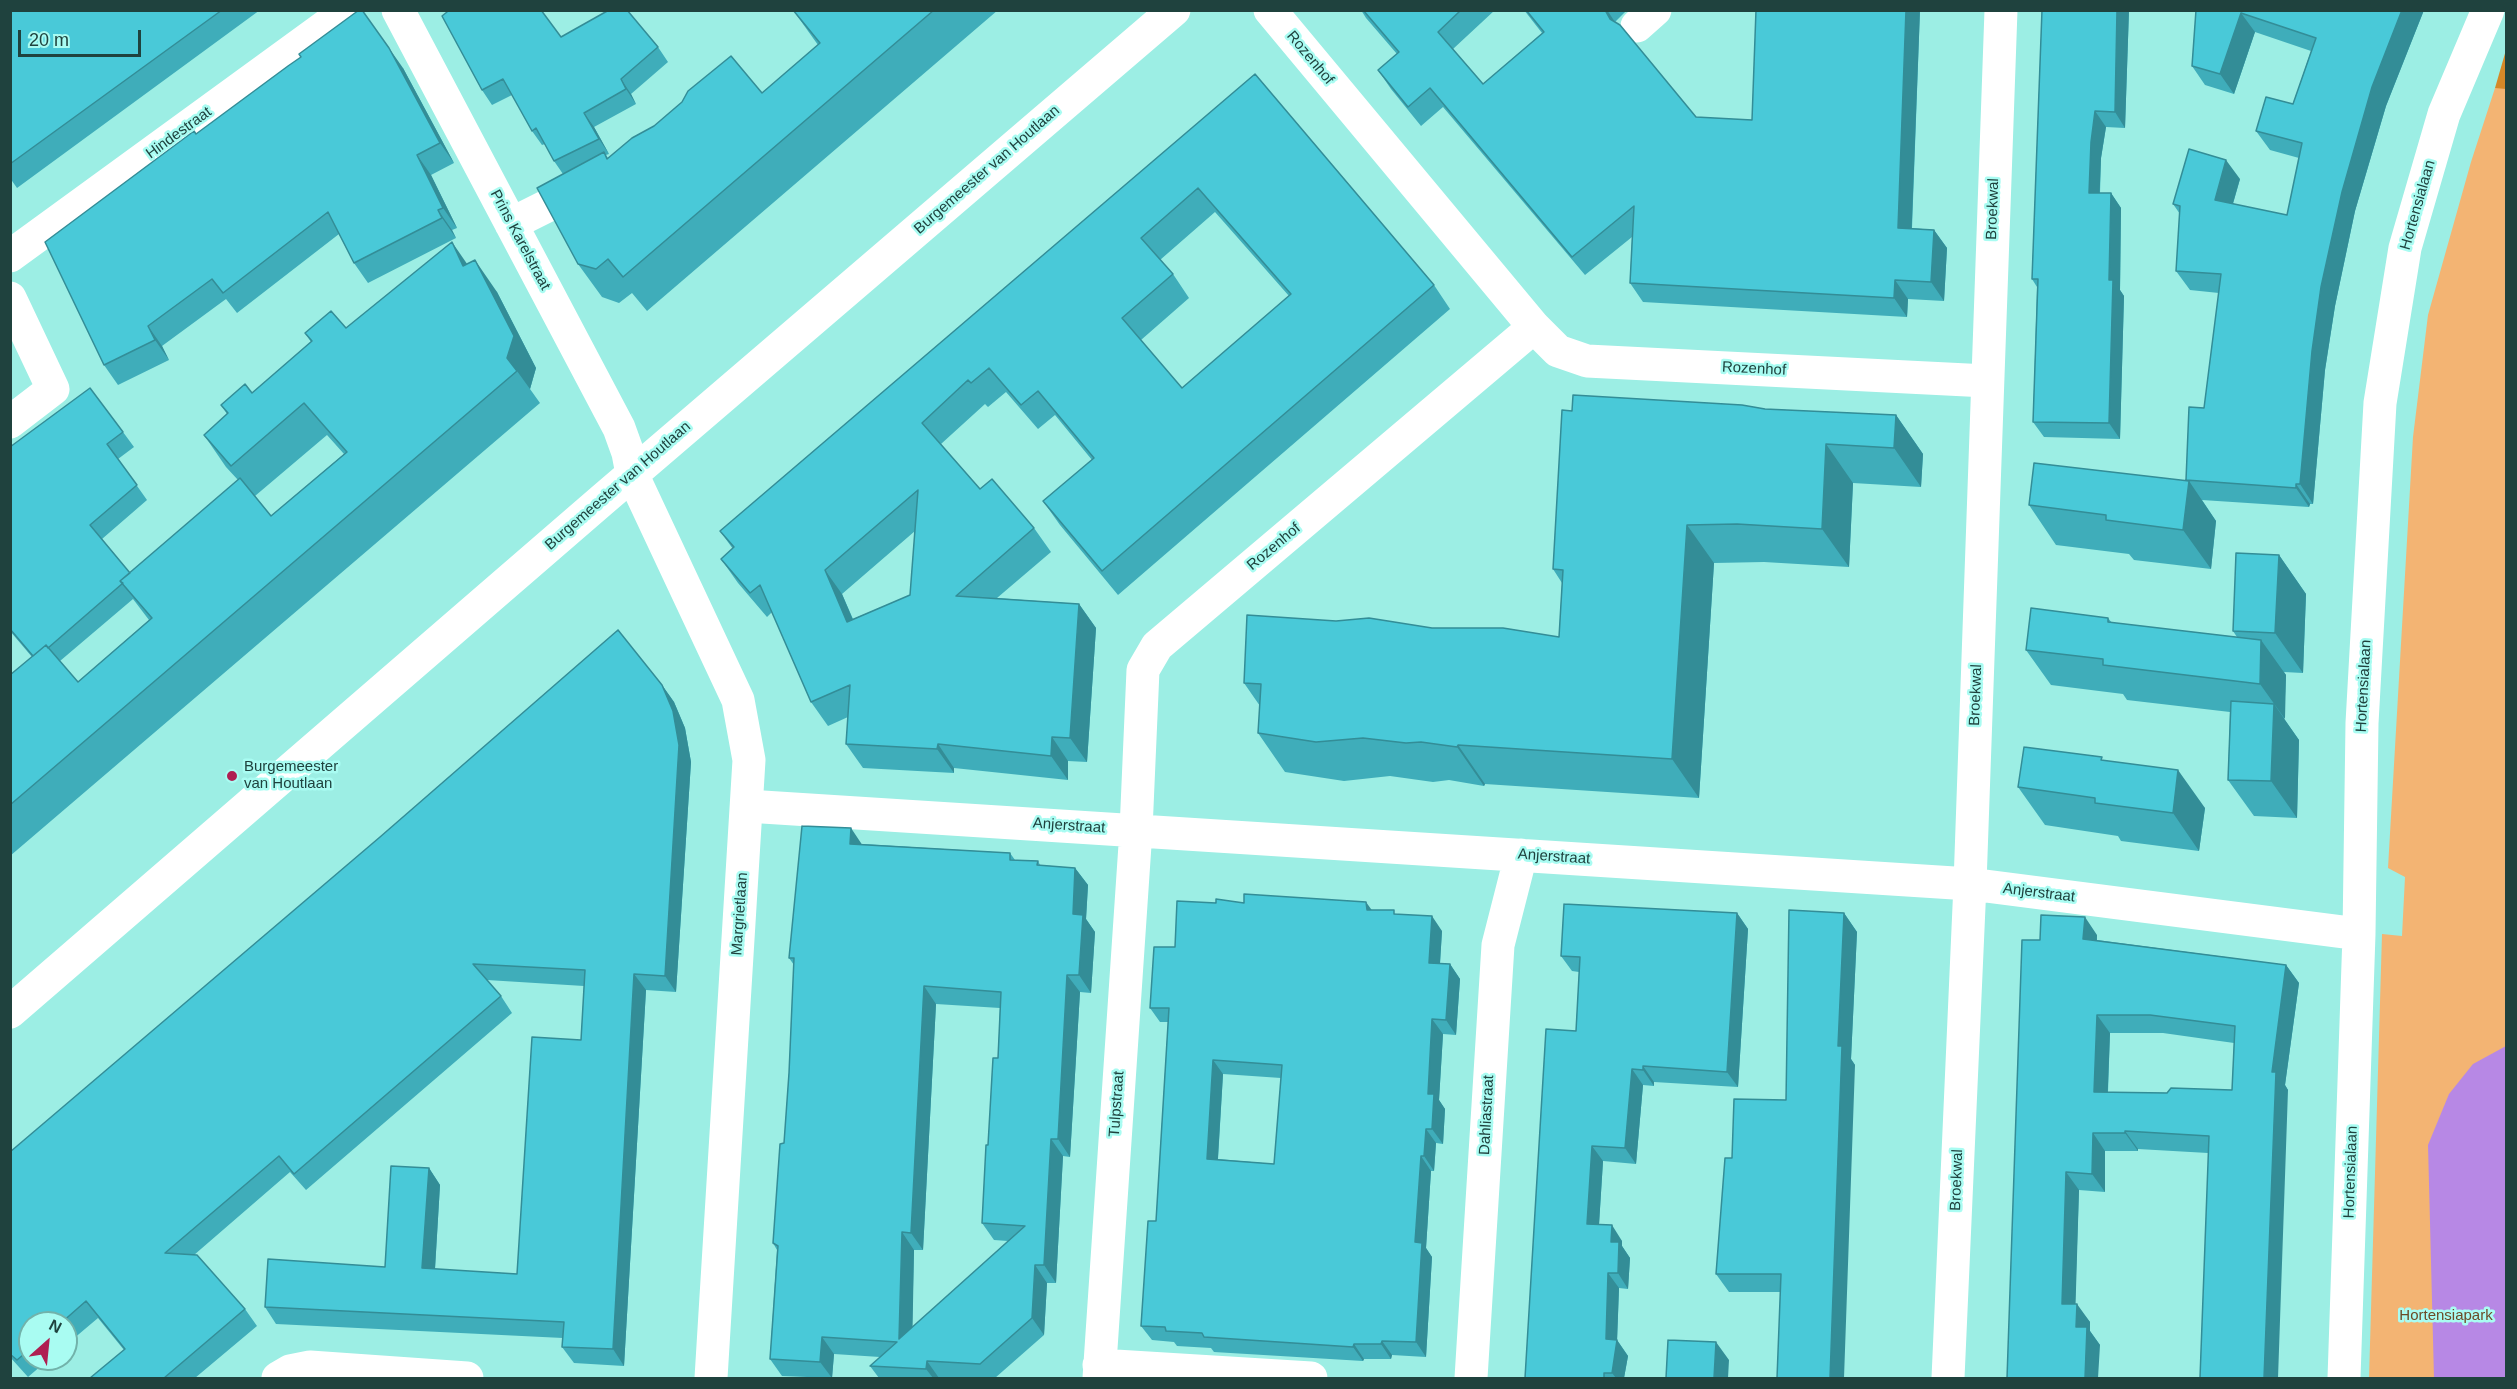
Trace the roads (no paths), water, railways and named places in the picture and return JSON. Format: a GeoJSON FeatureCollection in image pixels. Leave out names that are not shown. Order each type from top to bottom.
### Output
{"type":"FeatureCollection","features":[{"type":"Feature","properties":{"kind":"street","name":"Hindestraat"},"geometry":{"type":"LineString","coordinates":[[10,256],[348,10]]}},
{"type":"Feature","properties":{"kind":"street","name":"Prins Karelstraat"},"geometry":{"type":"LineString","coordinates":[[398,10],[619,428],[628,453],[632,474]]}},
{"type":"Feature","properties":{"kind":"street","name":"Burgemeester van Houtlaan"},"geometry":{"type":"LineString","coordinates":[[10,1012],[632,474],[1174,10]]}},
{"type":"Feature","properties":{"kind":"street","name":"Rozenhof"},"geometry":{"type":"LineString","coordinates":[[1270,10],[1534,327],[1558,351],[1587,361],[1987,381]]}},
{"type":"Feature","properties":{"kind":"street","name":"Broekwal"},"geometry":{"type":"LineString","coordinates":[[1948,1378],[1970,884],[2001,10]]}},
{"type":"Feature","properties":{"kind":"street","name":"Hortensialaan"},"geometry":{"type":"LineString","coordinates":[[2344,1378],[2359,934],[2362,723],[2380,403],[2405,248],[2444,114],[2488,10]]}},
{"type":"Feature","properties":{"kind":"street"},"geometry":{"type":"LineString","coordinates":[[511,224],[615,172]]}},
{"type":"Feature","properties":{"kind":"street"},"geometry":{"type":"LineString","coordinates":[[10,298],[53,389],[10,422]]}},
{"type":"Feature","properties":{"kind":"street","name":"Rozenhof"},"geometry":{"type":"LineString","coordinates":[[1136,830],[1143,670],[1157,646],[1534,327]]}},
{"type":"Feature","properties":{"kind":"street","name":"Margrietlaan"},"geometry":{"type":"LineString","coordinates":[[632,474],[738,700],[749,760],[711,1378]]}},
{"type":"Feature","properties":{"kind":"street","name":"Anjerstraat"},"geometry":{"type":"LineString","coordinates":[[747,806],[1970,884],[2359,934]]}},
{"type":"Feature","properties":{"kind":"street","name":"Tulpstraat"},"geometry":{"type":"LineString","coordinates":[[1099,1372],[1136,830]]}},
{"type":"Feature","properties":{"kind":"street","name":"Dahliastraat"},"geometry":{"type":"LineString","coordinates":[[1471,1378],[1498,945],[1521,855]]}},
{"type":"Feature","properties":{"kind":"street"},"geometry":{"type":"LineString","coordinates":[[278,1378],[290,1371],[310,1367],[334,1374],[467,1378]]}},
{"type":"Feature","properties":{"kind":"street"},"geometry":{"type":"LineString","coordinates":[[1099,1372],[1311,1378]]}},
{"type":"Feature","properties":{"kind":"place","name":"Burgemeester van Houtlaan"},"geometry":{"type":"Point","coordinates":[232,776]}},
{"type":"Feature","properties":{"kind":"park label","name":"Hortensiapark"},"geometry":{"type":"Point","coordinates":[2446,1316]}}]}
